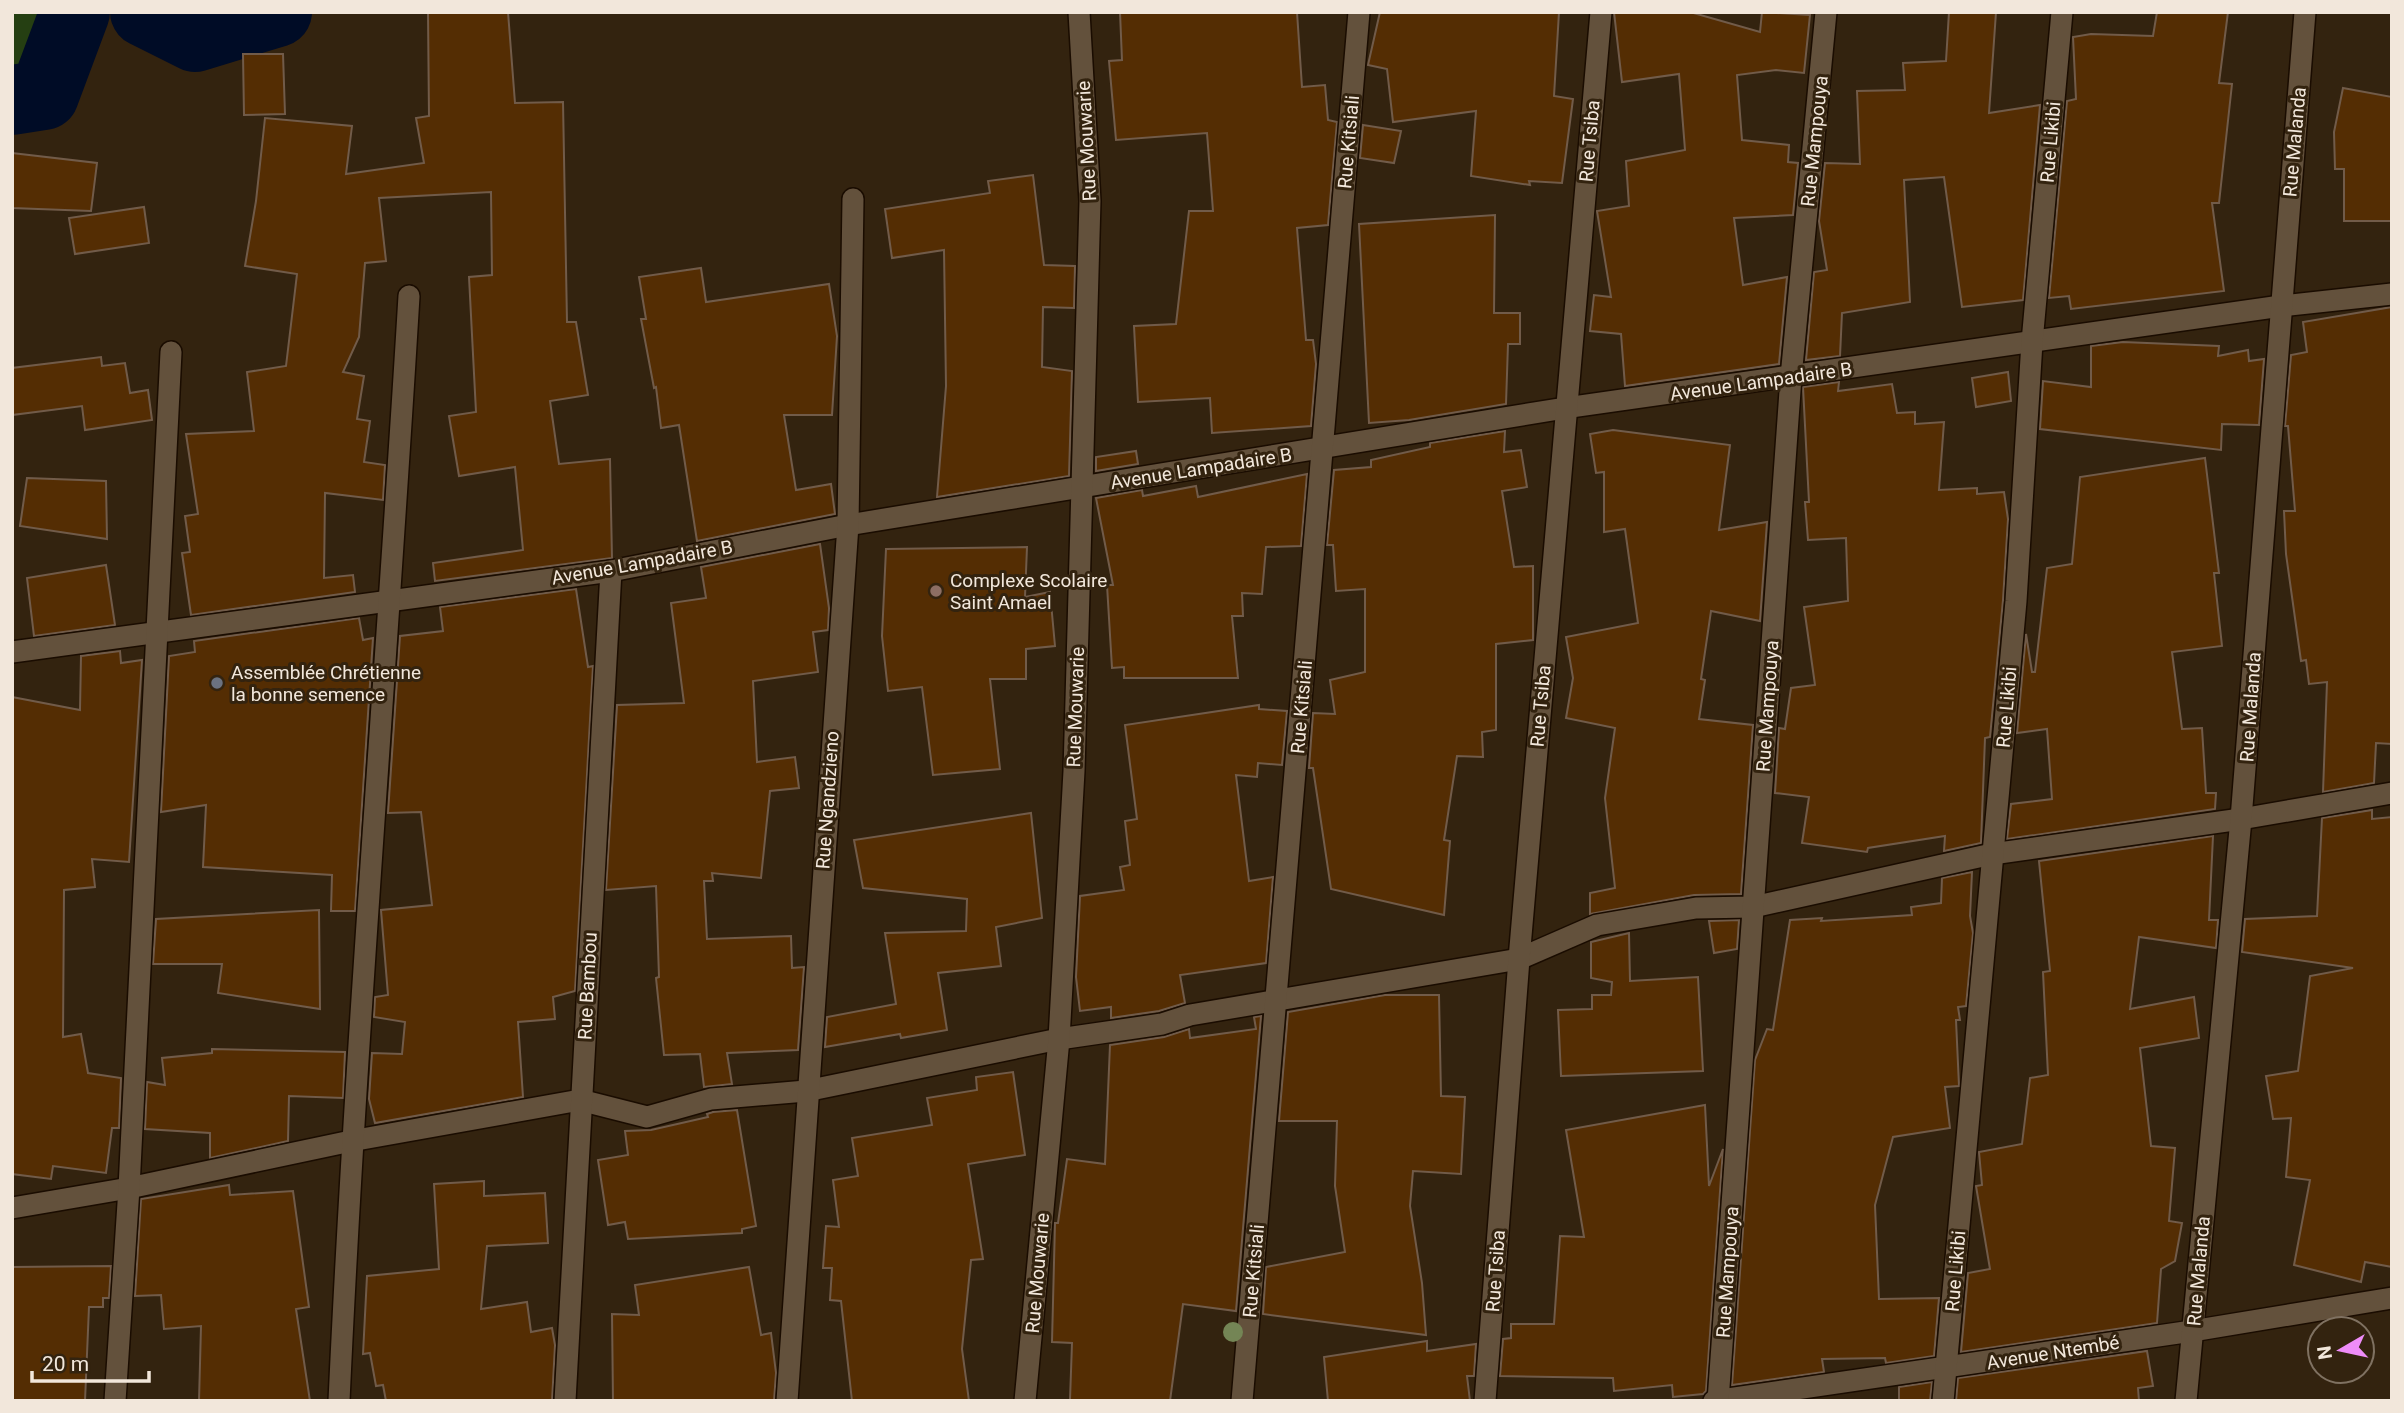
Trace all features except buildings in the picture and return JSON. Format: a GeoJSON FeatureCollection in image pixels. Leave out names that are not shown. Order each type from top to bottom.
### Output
{"type":"FeatureCollection","features":[{"type":"Feature","properties":{"kind":"street","name":"Rue Mouwarie"},"geometry":{"type":"LineString","coordinates":[[1025,1401],[1059,1040],[1074,771],[1090,201],[1079,12]]}},
{"type":"Feature","properties":{"kind":"street","name":"Rue Kitsiali"},"geometry":{"type":"LineString","coordinates":[[1242,1401],[1359,12]]}},
{"type":"Feature","properties":{"kind":"street","name":"Rue Tsiba"},"geometry":{"type":"LineString","coordinates":[[1485,1401],[1565,408],[1601,12]]}},
{"type":"Feature","properties":{"kind":"street","name":"Rue Mampouya"},"geometry":{"type":"LineString","coordinates":[[1717,1400],[1791,377],[1826,12]]}},
{"type":"Feature","properties":{"kind":"street","name":"Rue Likibi"},"geometry":{"type":"LineString","coordinates":[[1943,1401],[2016,601],[2032,342],[2062,12]]}},
{"type":"Feature","properties":{"kind":"street","name":"Rue Malanda"},"geometry":{"type":"LineString","coordinates":[[2186,1401],[2241,820],[2305,12]]}},
{"type":"Feature","properties":{"kind":"street","name":"Rue Ngandzieno"},"geometry":{"type":"LineString","coordinates":[[787,1401],[806,1091],[848,525],[853,199]]}},
{"type":"Feature","properties":{"kind":"street","name":"Avenue Lampadaire B"},"geometry":{"type":"LineString","coordinates":[[12,652],[611,571],[848,525],[1565,408],[2281,306],[2392,294]]}},
{"type":"Feature","properties":{"kind":"street"},"geometry":{"type":"LineString","coordinates":[[339,1401],[351,1141],[391,600],[409,296]]}},
{"type":"Feature","properties":{"kind":"street"},"geometry":{"type":"LineString","coordinates":[[115,1401],[129,1188],[154,631],[171,352]]}},
{"type":"Feature","properties":{"kind":"street","name":"Rue Bambou"},"geometry":{"type":"LineString","coordinates":[[565,1401],[611,571]]}},
{"type":"Feature","properties":{"kind":"street"},"geometry":{"type":"LineString","coordinates":[[12,1208],[129,1188],[351,1141],[580,1100],[647,1117],[711,1099],[806,1091],[1059,1040],[1162,1024],[1190,1015],[1519,959],[1597,925],[1696,908],[1753,907],[1992,854],[2241,820],[2392,793]]}},
{"type":"Feature","properties":{"kind":"street","name":"Avenue Ntembé"},"geometry":{"type":"LineString","coordinates":[[1717,1400],[2192,1331],[2392,1298]]}},
{"type":"Feature","properties":{"kind":"green space"},"geometry":{"type":"Polygon","coordinates":[[[12,12],[75,12],[44,95],[12,100],[12,12]]]}},
{"type":"Feature","properties":{"kind":"green space"},"geometry":{"type":"Polygon","coordinates":[[[145,12],[277,12],[195,37],[145,12]]]}},
{"type":"Feature","properties":{"kind":"waterway"},"geometry":{"type":"LineString","coordinates":[[12,100],[44,95],[75,12]]}},
{"type":"Feature","properties":{"kind":"waterway"},"geometry":{"type":"LineString","coordinates":[[145,12],[195,37],[277,12]]}},
{"type":"Feature","properties":{"kind":"place","name":"Complexe Scolaire Saint Amael"},"geometry":{"type":"Point","coordinates":[936,591]}},
{"type":"Feature","properties":{"kind":"place","name":"Assemblée Chrétienne la bonne semence"},"geometry":{"type":"Point","coordinates":[217,683]}}]}
